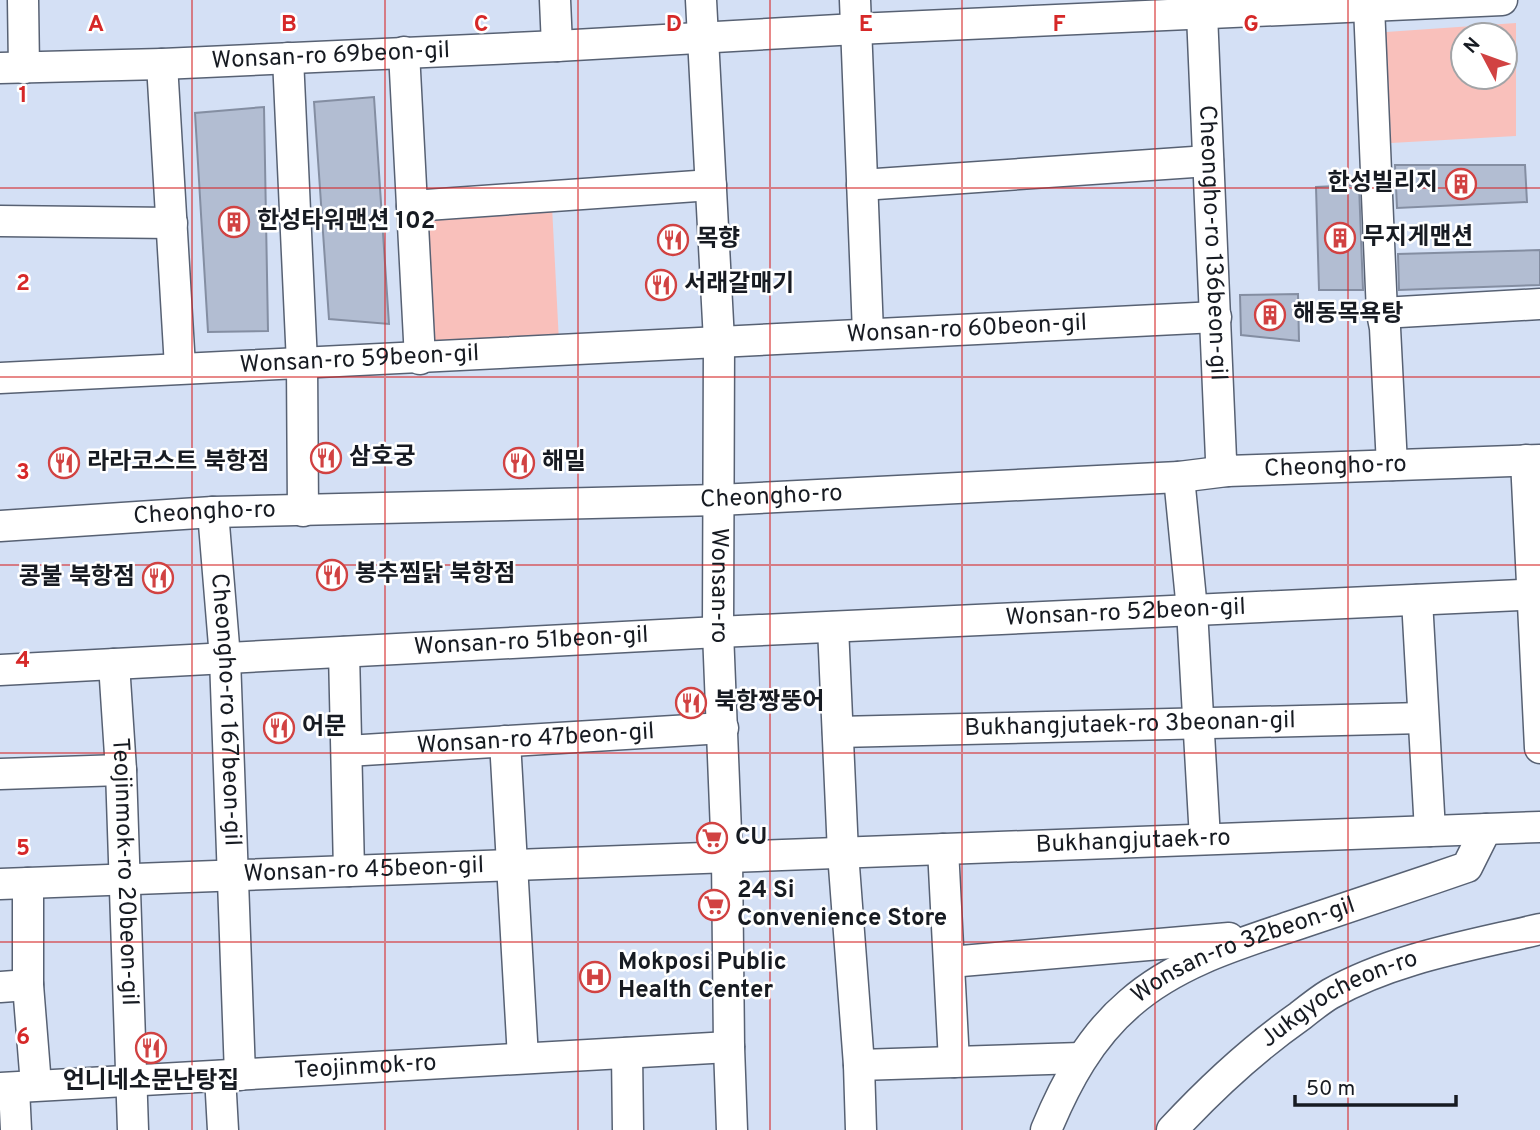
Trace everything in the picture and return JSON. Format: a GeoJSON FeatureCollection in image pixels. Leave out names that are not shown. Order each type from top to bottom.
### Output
{"type":"FeatureCollection","features":[{"type":"Feature","properties":{"kind":"street"},"geometry":{"type":"LineString","coordinates":[[12,68],[23,0]]}},
{"type":"Feature","properties":{"kind":"street"},"geometry":{"type":"LineString","coordinates":[[555,0],[557,46]]}},
{"type":"Feature","properties":{"kind":"street","name":"Wonsan-ro"},"geometry":{"type":"LineString","coordinates":[[701,0],[719,341],[718,632],[727,857],[732,1130]]}},
{"type":"Feature","properties":{"kind":"street","name":"Wonsan-ro 69beon-gil"},"geometry":{"type":"LineString","coordinates":[[12,68],[557,46],[703,36],[855,14],[1202,14],[1310,4],[1369,6],[1502,0]]}},
{"type":"Feature","properties":{"kind":"street"},"geometry":{"type":"LineString","coordinates":[[1369,6],[1382,313],[1392,465]]}},
{"type":"Feature","properties":{"kind":"street"},"geometry":{"type":"LineString","coordinates":[[855,14],[868,333]]}},
{"type":"Feature","properties":{"kind":"street","name":"Cheongho-ro 136beon-gil"},"geometry":{"type":"LineString","coordinates":[[1202,14],[1221,459],[1227,471]]}},
{"type":"Feature","properties":{"kind":"street"},"geometry":{"type":"LineString","coordinates":[[404,52],[420,359]]}},
{"type":"Feature","properties":{"kind":"street"},"geometry":{"type":"LineString","coordinates":[[288,58],[302,363],[303,511]]}},
{"type":"Feature","properties":{"kind":"street"},"geometry":{"type":"LineString","coordinates":[[162,64],[180,367]]}},
{"type":"Feature","properties":{"kind":"street"},"geometry":{"type":"LineString","coordinates":[[862,185],[1208,160]]}},
{"type":"Feature","properties":{"kind":"street"},"geometry":{"type":"LineString","coordinates":[[412,206],[710,185]]}},
{"type":"Feature","properties":{"kind":"street"},"geometry":{"type":"LineString","coordinates":[[0,222],[172,223]]}},
{"type":"Feature","properties":{"kind":"street"},"geometry":{"type":"LineString","coordinates":[[1382,313],[1540,304]]}},
{"type":"Feature","properties":{"kind":"street","name":"Wonsan-ro 60beon-gil"},"geometry":{"type":"LineString","coordinates":[[719,341],[1216,317]]}},
{"type":"Feature","properties":{"kind":"street","name":"Wonsan-ro 59beon-gil"},"geometry":{"type":"LineString","coordinates":[[0,378],[180,367],[420,359],[719,341]]}},
{"type":"Feature","properties":{"kind":"street"},"geometry":{"type":"LineString","coordinates":[[1533,460],[1540,748]]}},
{"type":"Feature","properties":{"kind":"street","name":"Cheongho-ro"},"geometry":{"type":"LineString","coordinates":[[0,526],[213,512],[718,500],[1179,477],[1227,471],[1533,460]]}},
{"type":"Feature","properties":{"kind":"street"},"geometry":{"type":"LineString","coordinates":[[1179,477],[1192,610],[1205,839]]}},
{"type":"Feature","properties":{"kind":"street","name":"Cheongho-ro 167beon-gil"},"geometry":{"type":"LineString","coordinates":[[213,512],[225,658],[233,875],[230,1075],[223,1130]]}},
{"type":"Feature","properties":{"kind":"street","name":"Wonsan-ro 52beon-gil"},"geometry":{"type":"LineString","coordinates":[[718,632],[1536,594]]}},
{"type":"Feature","properties":{"kind":"street"},"geometry":{"type":"LineString","coordinates":[[1418,600],[1430,831]]}},
{"type":"Feature","properties":{"kind":"street"},"geometry":{"type":"LineString","coordinates":[[833,627],[843,853],[859,1065],[861,1130]]}},
{"type":"Feature","properties":{"kind":"street","name":"Wonsan-ro 51beon-gil"},"geometry":{"type":"LineString","coordinates":[[0,670],[718,632]]}},
{"type":"Feature","properties":{"kind":"street"},"geometry":{"type":"LineString","coordinates":[[344,652],[349,871]]}},
{"type":"Feature","properties":{"kind":"street","name":"Teojinmok-ro 20beon-gil"},"geometry":{"type":"LineString","coordinates":[[114,664],[121,770],[133,1130]]}},
{"type":"Feature","properties":{"kind":"street","name":"Bukhangjutaek-ro 3beonan-gil"},"geometry":{"type":"LineString","coordinates":[[838,732],[1423,719]]}},
{"type":"Feature","properties":{"kind":"street","name":"Wonsan-ro 47beon-gil"},"geometry":{"type":"LineString","coordinates":[[347,751],[723,728]]}},
{"type":"Feature","properties":{"kind":"street"},"geometry":{"type":"LineString","coordinates":[[505,741],[523,1058]]}},
{"type":"Feature","properties":{"kind":"street"},"geometry":{"type":"LineString","coordinates":[[0,774],[121,770]]}},
{"type":"Feature","properties":{"kind":"street","name":"Bukhangjutaek-ro"},"geometry":{"type":"LineString","coordinates":[[727,857],[1540,827]]}},
{"type":"Feature","properties":{"kind":"street","name":"Wonsan-ro 32beon-gil"},"geometry":{"type":"LineString","coordinates":[[1046,1130],[1081,1058],[1130,1002],[1162,980],[1178,970],[1257,936],[1467,867],[1486,829]]}},
{"type":"Feature","properties":{"kind":"street"},"geometry":{"type":"LineString","coordinates":[[943,849],[954,1062]]}},
{"type":"Feature","properties":{"kind":"street","name":"Wonsan-ro 45beon-gil"},"geometry":{"type":"LineString","coordinates":[[14,883],[727,857]]}},
{"type":"Feature","properties":{"kind":"street"},"geometry":{"type":"LineString","coordinates":[[14,883],[16,1130]]}},
{"type":"Feature","properties":{"kind":"street","name":"Jukgyocheon-ro"},"geometry":{"type":"LineString","coordinates":[[1172,1130],[1231,1071],[1280,1030],[1330,994],[1381,971],[1425,956],[1540,929]]}},
{"type":"Feature","properties":{"kind":"street"},"geometry":{"type":"LineString","coordinates":[[950,962],[1257,936]]}},
{"type":"Feature","properties":{"kind":"street","name":"Teojinmok-ro"},"geometry":{"type":"LineString","coordinates":[[17,1087],[729,1047]]}},
{"type":"Feature","properties":{"kind":"street"},"geometry":{"type":"LineString","coordinates":[[627,1053],[628,1130]]}},
{"type":"Feature","properties":{"kind":"street"},"geometry":{"type":"LineString","coordinates":[[859,1065],[1081,1058]]}},
{"type":"Feature","properties":{"kind":"shaded area"},"geometry":{"type":"Polygon","coordinates":[[[1449,28],[1449,91],[1516,91],[1516,136],[1391,143],[1386,32],[1449,28]]]}},
{"type":"Feature","properties":{"kind":"shaded area"},"geometry":{"type":"Polygon","coordinates":[[[552,206],[559,342],[436,349],[428,341],[423,224],[430,213],[552,206]]]}},
{"type":"Feature","properties":{"kind":"building"},"geometry":{"type":"Polygon","coordinates":[[[374,97],[389,324],[329,319],[314,102],[374,97]]]}},
{"type":"Feature","properties":{"kind":"building","name":"한성타워맨션 102"},"geometry":{"type":"Polygon","coordinates":[[[264,107],[268,331],[208,332],[195,113],[264,107]]]}},
{"type":"Feature","properties":{"kind":"building","name":"한성빌리지"},"geometry":{"type":"Polygon","coordinates":[[[1395,165],[1525,165],[1527,202],[1397,208],[1395,165]]]}},
{"type":"Feature","properties":{"kind":"building","name":"무지게맨션"},"geometry":{"type":"Polygon","coordinates":[[[1359,185],[1363,290],[1319,290],[1316,187],[1359,185]]]}},
{"type":"Feature","properties":{"kind":"building","name":"한성빌리지"},"geometry":{"type":"Polygon","coordinates":[[[1540,250],[1540,285],[1399,290],[1398,254],[1540,250]]]}},
{"type":"Feature","properties":{"kind":"building","name":"해동목욕탕"},"geometry":{"type":"Polygon","coordinates":[[[1298,294],[1299,341],[1241,335],[1240,295],[1298,294]]]}},
{"type":"Feature","properties":{"kind":"place","name":"한성빌리지"},"geometry":{"type":"Point","coordinates":[1461,184]}},
{"type":"Feature","properties":{"kind":"place","name":"한성타워맨션 102"},"geometry":{"type":"Point","coordinates":[234,222]}},
{"type":"Feature","properties":{"kind":"place","name":"무지게맨션"},"geometry":{"type":"Point","coordinates":[1340,238]}},
{"type":"Feature","properties":{"kind":"place","name":"목향"},"geometry":{"type":"Point","coordinates":[673,240]}},
{"type":"Feature","properties":{"kind":"place","name":"서래갈매기"},"geometry":{"type":"Point","coordinates":[661,285]}},
{"type":"Feature","properties":{"kind":"place","name":"해동목욕탕"},"geometry":{"type":"Point","coordinates":[1270,315]}},
{"type":"Feature","properties":{"kind":"place","name":"삼호궁"},"geometry":{"type":"Point","coordinates":[326,458]}},
{"type":"Feature","properties":{"kind":"place","name":"라라코스트 북항점"},"geometry":{"type":"Point","coordinates":[64,463]}},
{"type":"Feature","properties":{"kind":"place","name":"해밀"},"geometry":{"type":"Point","coordinates":[519,463]}},
{"type":"Feature","properties":{"kind":"place","name":"봉추찜닭 북항점"},"geometry":{"type":"Point","coordinates":[332,575]}},
{"type":"Feature","properties":{"kind":"place","name":"콩불 북항점"},"geometry":{"type":"Point","coordinates":[158,578]}},
{"type":"Feature","properties":{"kind":"place","name":"북항짱뚱어"},"geometry":{"type":"Point","coordinates":[691,703]}},
{"type":"Feature","properties":{"kind":"place","name":"어문"},"geometry":{"type":"Point","coordinates":[279,728]}},
{"type":"Feature","properties":{"kind":"place","name":"CU"},"geometry":{"type":"Point","coordinates":[712,838]}},
{"type":"Feature","properties":{"kind":"place","name":"24 Si Convenience Store"},"geometry":{"type":"Point","coordinates":[714,905]}},
{"type":"Feature","properties":{"kind":"place","name":"Mokposi Public Health Center"},"geometry":{"type":"Point","coordinates":[595,977]}},
{"type":"Feature","properties":{"kind":"place","name":"언니네소문난탕집"},"geometry":{"type":"Point","coordinates":[151,1048]}}]}
